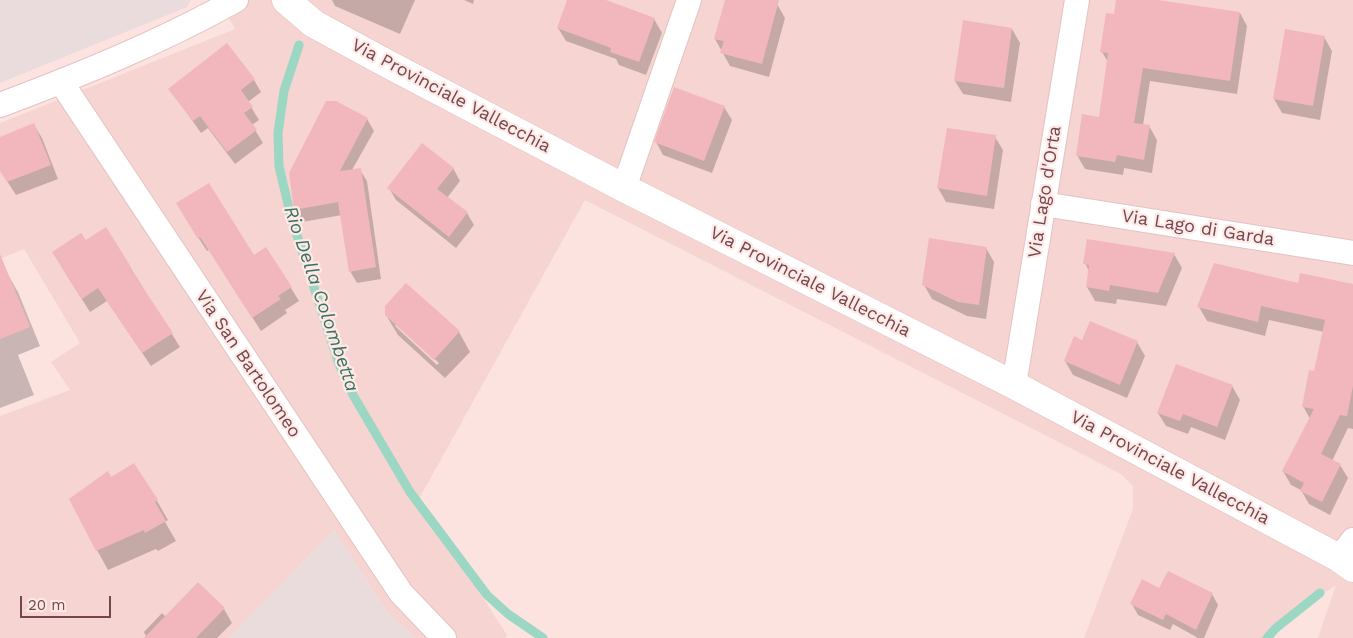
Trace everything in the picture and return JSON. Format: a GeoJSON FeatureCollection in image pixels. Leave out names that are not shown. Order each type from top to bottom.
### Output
{"type":"FeatureCollection","features":[{"type":"Feature","properties":{"kind":"main road","name":"Via Provinciale Vallecchia"},"geometry":{"type":"LineString","coordinates":[[286,0],[314,24],[624,188],[1014,384],[1348,555],[1353,586]]}},
{"type":"Feature","properties":{"kind":"street"},"geometry":{"type":"LineString","coordinates":[[0,105],[61,82],[197,22],[236,0]]}},
{"type":"Feature","properties":{"kind":"street"},"geometry":{"type":"LineString","coordinates":[[624,188],[689,0]]}},
{"type":"Feature","properties":{"kind":"street","name":"Via Lago d'Orta"},"geometry":{"type":"LineString","coordinates":[[1014,384],[1077,0]]}},
{"type":"Feature","properties":{"kind":"street","name":"Via San Bartolomeo"},"geometry":{"type":"LineString","coordinates":[[61,82],[401,593],[444,638]]}},
{"type":"Feature","properties":{"kind":"street","name":"Via Lago di Garda"},"geometry":{"type":"LineString","coordinates":[[1043,204],[1353,253]]}},
{"type":"Feature","properties":{"kind":"shaded area"},"geometry":{"type":"Polygon","coordinates":[[[0,0],[191,0],[187,7],[0,83],[0,0]]]}},
{"type":"Feature","properties":{"kind":"shaded area"},"geometry":{"type":"Polygon","coordinates":[[[219,0],[1353,0],[1353,638],[1318,638],[1336,585],[1274,627],[1263,638],[1084,638],[1133,509],[1133,486],[1121,474],[585,200],[419,499],[507,635],[505,638],[416,638],[387,612],[334,530],[229,638],[0,638],[0,416],[70,390],[51,362],[80,343],[24,249],[0,259],[0,123],[235,29],[219,0]]]}},
{"type":"Feature","properties":{"kind":"shaded area"},"geometry":{"type":"Polygon","coordinates":[[[334,530],[387,612],[416,638],[229,638],[334,530]]]}},
{"type":"Feature","properties":{"kind":"building"},"geometry":{"type":"Polygon","coordinates":[[[567,0],[606,0],[655,18],[639,62],[610,52],[611,48],[557,28],[567,0]]]}},
{"type":"Feature","properties":{"kind":"building"},"geometry":{"type":"Polygon","coordinates":[[[725,0],[779,0],[762,64],[720,53],[724,41],[714,39],[725,0]]]}},
{"type":"Feature","properties":{"kind":"building"},"geometry":{"type":"Polygon","coordinates":[[[1116,0],[1158,0],[1240,12],[1230,81],[1143,68],[1134,123],[1150,125],[1144,160],[1117,155],[1115,162],[1076,156],[1082,114],[1099,117],[1108,53],[1100,52],[1106,13],[1114,14],[1116,0]]]}},
{"type":"Feature","properties":{"kind":"building"},"geometry":{"type":"Polygon","coordinates":[[[963,20],[1012,28],[1004,88],[954,81],[963,20]]]}},
{"type":"Feature","properties":{"kind":"building"},"geometry":{"type":"Polygon","coordinates":[[[1285,29],[1325,36],[1313,106],[1273,99],[1285,29]]]}},
{"type":"Feature","properties":{"kind":"building"},"geometry":{"type":"Polygon","coordinates":[[[227,43],[255,79],[241,90],[253,107],[244,113],[257,130],[227,152],[200,116],[193,121],[168,89],[227,43]]]}},
{"type":"Feature","properties":{"kind":"building"},"geometry":{"type":"Polygon","coordinates":[[[674,87],[725,106],[704,161],[654,142],[674,87]]]}},
{"type":"Feature","properties":{"kind":"building"},"geometry":{"type":"Polygon","coordinates":[[[326,101],[336,101],[368,118],[340,171],[361,168],[376,267],[349,272],[338,202],[294,210],[289,173],[326,101]]]}},
{"type":"Feature","properties":{"kind":"building"},"geometry":{"type":"Polygon","coordinates":[[[34,123],[51,165],[7,182],[0,171],[0,137],[34,123]]]}},
{"type":"Feature","properties":{"kind":"building"},"geometry":{"type":"Polygon","coordinates":[[[947,128],[996,135],[987,196],[937,188],[947,128]]]}},
{"type":"Feature","properties":{"kind":"building"},"geometry":{"type":"Polygon","coordinates":[[[422,143],[454,168],[437,189],[468,212],[449,237],[387,188],[422,143]]]}},
{"type":"Feature","properties":{"kind":"building"},"geometry":{"type":"Polygon","coordinates":[[[209,183],[254,255],[266,247],[292,287],[278,296],[281,299],[252,318],[176,203],[209,183]]]}},
{"type":"Feature","properties":{"kind":"building"},"geometry":{"type":"Polygon","coordinates":[[[106,227],[130,268],[173,333],[142,353],[98,288],[82,299],[52,252],[81,233],[86,240],[106,227]]]}},
{"type":"Feature","properties":{"kind":"building"},"geometry":{"type":"Polygon","coordinates":[[[929,238],[987,247],[979,305],[958,302],[922,285],[929,238]]]}},
{"type":"Feature","properties":{"kind":"building"},"geometry":{"type":"Polygon","coordinates":[[[1087,239],[1175,253],[1158,293],[1110,285],[1109,291],[1086,287],[1089,265],[1083,264],[1087,239]]]}},
{"type":"Feature","properties":{"kind":"building"},"geometry":{"type":"Polygon","coordinates":[[[0,254],[30,327],[0,339],[0,254]]]}},
{"type":"Feature","properties":{"kind":"building"},"geometry":{"type":"Polygon","coordinates":[[[1214,263],[1298,283],[1300,273],[1353,284],[1353,386],[1347,416],[1340,415],[1321,454],[1341,464],[1322,502],[1300,491],[1304,483],[1282,471],[1314,409],[1302,407],[1309,370],[1314,371],[1325,320],[1261,306],[1258,322],[1197,307],[1214,263]]]}},
{"type":"Feature","properties":{"kind":"building"},"geometry":{"type":"Polygon","coordinates":[[[406,283],[460,331],[434,360],[385,315],[385,306],[406,283]]]}},
{"type":"Feature","properties":{"kind":"building"},"geometry":{"type":"Polygon","coordinates":[[[1090,321],[1138,341],[1120,385],[1064,361],[1074,336],[1082,340],[1090,321]]]}},
{"type":"Feature","properties":{"kind":"building"},"geometry":{"type":"Polygon","coordinates":[[[1176,364],[1233,385],[1217,427],[1183,414],[1180,421],[1157,413],[1176,364]]]}},
{"type":"Feature","properties":{"kind":"building"},"geometry":{"type":"Polygon","coordinates":[[[134,463],[158,500],[155,502],[166,521],[145,533],[144,530],[96,551],[69,499],[108,471],[111,477],[134,463]]]}},
{"type":"Feature","properties":{"kind":"building"},"geometry":{"type":"Polygon","coordinates":[[[1168,571],[1213,593],[1196,630],[1166,614],[1163,620],[1130,604],[1142,579],[1159,588],[1168,571]]]}},
{"type":"Feature","properties":{"kind":"building"},"geometry":{"type":"Polygon","coordinates":[[[198,582],[225,608],[196,638],[144,638],[198,582]]]}},
{"type":"Feature","properties":{"kind":"waterway","name":"Rio Della Colombetta"},"geometry":{"type":"LineString","coordinates":[[299,45],[284,91],[278,133],[279,166],[291,217],[339,364],[353,395],[410,492],[487,595],[508,614],[543,638]]}},
{"type":"Feature","properties":{"kind":"waterway"},"geometry":{"type":"LineString","coordinates":[[1267,638],[1276,628],[1320,593]]}}]}
